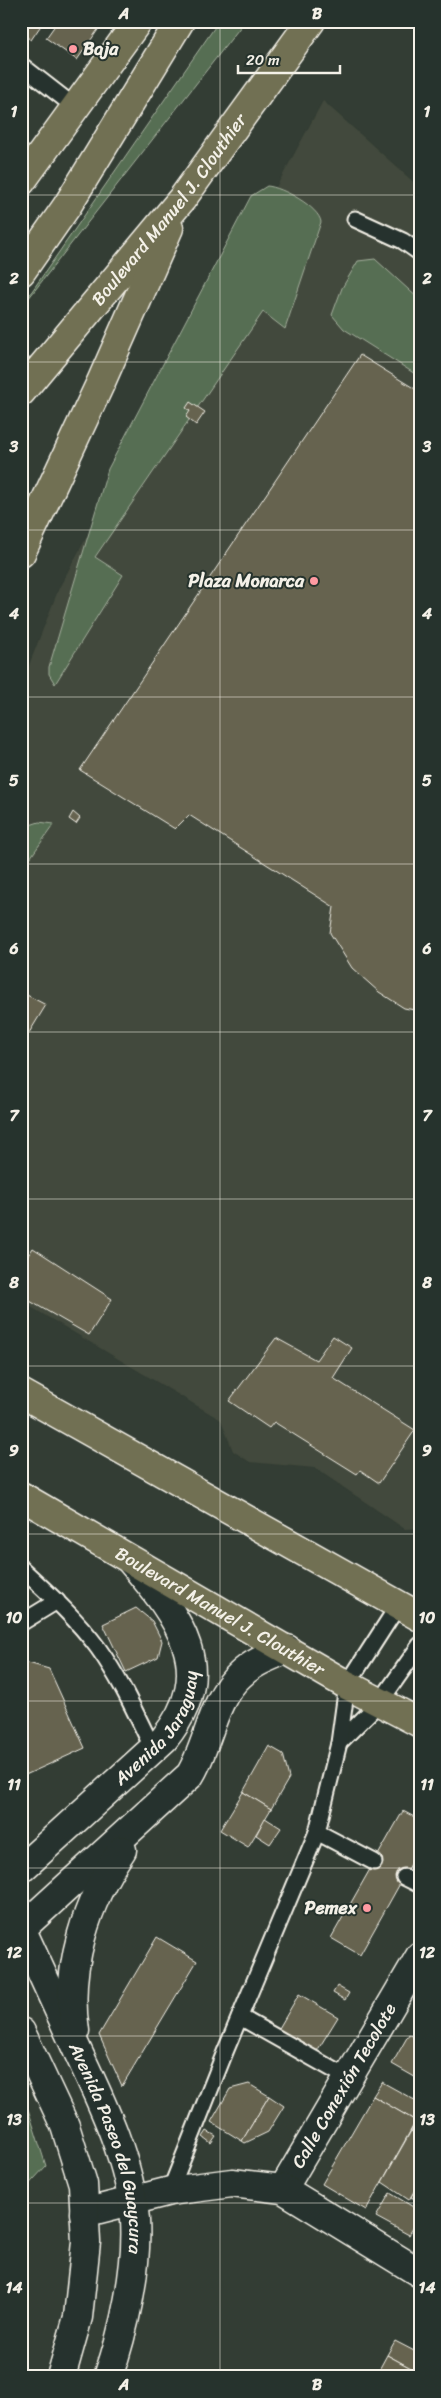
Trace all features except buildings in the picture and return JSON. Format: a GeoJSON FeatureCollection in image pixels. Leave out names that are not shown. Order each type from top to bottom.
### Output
{"type":"FeatureCollection","features":[{"type":"Feature","properties":{"kind":"main road"},"geometry":{"type":"LineString","coordinates":[[21,182],[138,21]]}},
{"type":"Feature","properties":{"kind":"main road"},"geometry":{"type":"LineString","coordinates":[[21,272],[67,206],[180,21]]}},
{"type":"Feature","properties":{"kind":"main road","name":"Boulevard Manuel J. Clouthier"},"geometry":{"type":"LineString","coordinates":[[21,392],[182,199],[311,21]]}},
{"type":"Feature","properties":{"kind":"main road"},"geometry":{"type":"LineString","coordinates":[[21,552],[101,382],[182,199]]}},
{"type":"Feature","properties":{"kind":"main road"},"geometry":{"type":"LineString","coordinates":[[21,1393],[410,1611]]}},
{"type":"Feature","properties":{"kind":"main road","name":"Boulevard Manuel J. Clouthier"},"geometry":{"type":"LineString","coordinates":[[22,1498],[347,1684],[420,1723]]}},
{"type":"Feature","properties":{"kind":"main road","name":"Avenida Jaraguay"},"geometry":{"type":"LineString","coordinates":[[21,1869],[153,1749],[177,1722],[189,1692],[191,1668],[186,1639],[162,1597],[130,1560]]}},
{"type":"Feature","properties":{"kind":"main road"},"geometry":{"type":"LineString","coordinates":[[21,1929],[190,1775],[200,1758],[227,1690],[240,1675],[257,1662],[288,1649]]}},
{"type":"Feature","properties":{"kind":"main road"},"geometry":{"type":"LineString","coordinates":[[184,1705],[215,1718]]}},
{"type":"Feature","properties":{"kind":"main road"},"geometry":{"type":"LineString","coordinates":[[79,2052],[72,2014],[73,1986],[78,1951],[91,1906],[114,1860],[154,1808]]}},
{"type":"Feature","properties":{"kind":"main road","name":"Avenida Paseo del Guaycura"},"geometry":{"type":"LineString","coordinates":[[21,1929],[106,2111],[124,2163],[135,2220],[134,2258],[118,2348],[108,2377]]}},
{"type":"Feature","properties":{"kind":"main road","name":"Calle Conexión Tecolote"},"geometry":{"type":"LineString","coordinates":[[283,2189],[420,1956]]}},
{"type":"Feature","properties":{"kind":"main road","name":"Avenida Paseo del Guaycura"},"geometry":{"type":"LineString","coordinates":[[21,2032],[65,2126],[83,2184],[86,2242],[78,2317],[61,2377]]}},
{"type":"Feature","properties":{"kind":"main road"},"geometry":{"type":"LineString","coordinates":[[21,2050],[40,2072]]}},
{"type":"Feature","properties":{"kind":"main road"},"geometry":{"type":"LineString","coordinates":[[84,2213],[170,2191],[232,2183],[283,2189],[420,2273]]}},
{"type":"Feature","properties":{"kind":"lane"},"geometry":{"type":"LineString","coordinates":[[21,65],[75,108]]}},
{"type":"Feature","properties":{"kind":"lane"},"geometry":{"type":"LineString","coordinates":[[355,219],[420,252]]}},
{"type":"Feature","properties":{"kind":"lane"},"geometry":{"type":"LineString","coordinates":[[21,1568],[57,1601],[97,1647],[126,1692],[153,1749]]}},
{"type":"Feature","properties":{"kind":"lane"},"geometry":{"type":"LineString","coordinates":[[21,1623],[57,1601]]}},
{"type":"Feature","properties":{"kind":"lane"},"geometry":{"type":"LineString","coordinates":[[170,2191],[317,1832],[339,1743],[347,1684],[410,1611]]}},
{"type":"Feature","properties":{"kind":"lane"},"geometry":{"type":"LineString","coordinates":[[339,1743],[380,1702],[420,1645]]}},
{"type":"Feature","properties":{"kind":"lane"},"geometry":{"type":"LineString","coordinates":[[317,1832],[374,1862]]}},
{"type":"Feature","properties":{"kind":"lane"},"geometry":{"type":"LineString","coordinates":[[404,1877],[420,1885]]}},
{"type":"Feature","properties":{"kind":"lane"},"geometry":{"type":"LineString","coordinates":[[240,2017],[348,2078]]}},
{"type":"Feature","properties":{"kind":"shaded area","name":"Plaza Monarca"},"geometry":{"type":"Polygon","coordinates":[[[323,101],[420,188],[420,1528],[405,1529],[315,1468],[250,1462],[233,1451],[221,1420],[21,1301],[21,686],[59,588],[323,101]]]}},
{"type":"Feature","properties":{"kind":"green space"},"geometry":{"type":"Polygon","coordinates":[[[219,21],[245,21],[21,308],[21,307],[219,21]]]}},
{"type":"Feature","properties":{"kind":"green space"},"geometry":{"type":"Polygon","coordinates":[[[267,186],[290,194],[307,204],[319,216],[321,222],[285,329],[263,312],[95,557],[123,575],[55,684],[49,674],[49,667],[108,469],[251,196],[267,186]]]}},
{"type":"Feature","properties":{"kind":"green space"},"geometry":{"type":"Polygon","coordinates":[[[375,259],[420,300],[420,377],[344,329],[332,315],[342,288],[358,261],[375,259]]]}},
{"type":"Feature","properties":{"kind":"green space"},"geometry":{"type":"Polygon","coordinates":[[[39,822],[54,824],[21,871],[21,828],[39,822]]]}},
{"type":"Feature","properties":{"kind":"green space"},"geometry":{"type":"Polygon","coordinates":[[[21,2101],[28,2109],[46,2166],[21,2193],[21,2101]]]}},
{"type":"Feature","properties":{"kind":"place","name":"Baja"},"geometry":{"type":"Point","coordinates":[73,49]}},
{"type":"Feature","properties":{"kind":"place","name":"Plaza Monarca"},"geometry":{"type":"Point","coordinates":[314,581]}},
{"type":"Feature","properties":{"kind":"place","name":"Pemex"},"geometry":{"type":"Point","coordinates":[367,1908]}}]}
